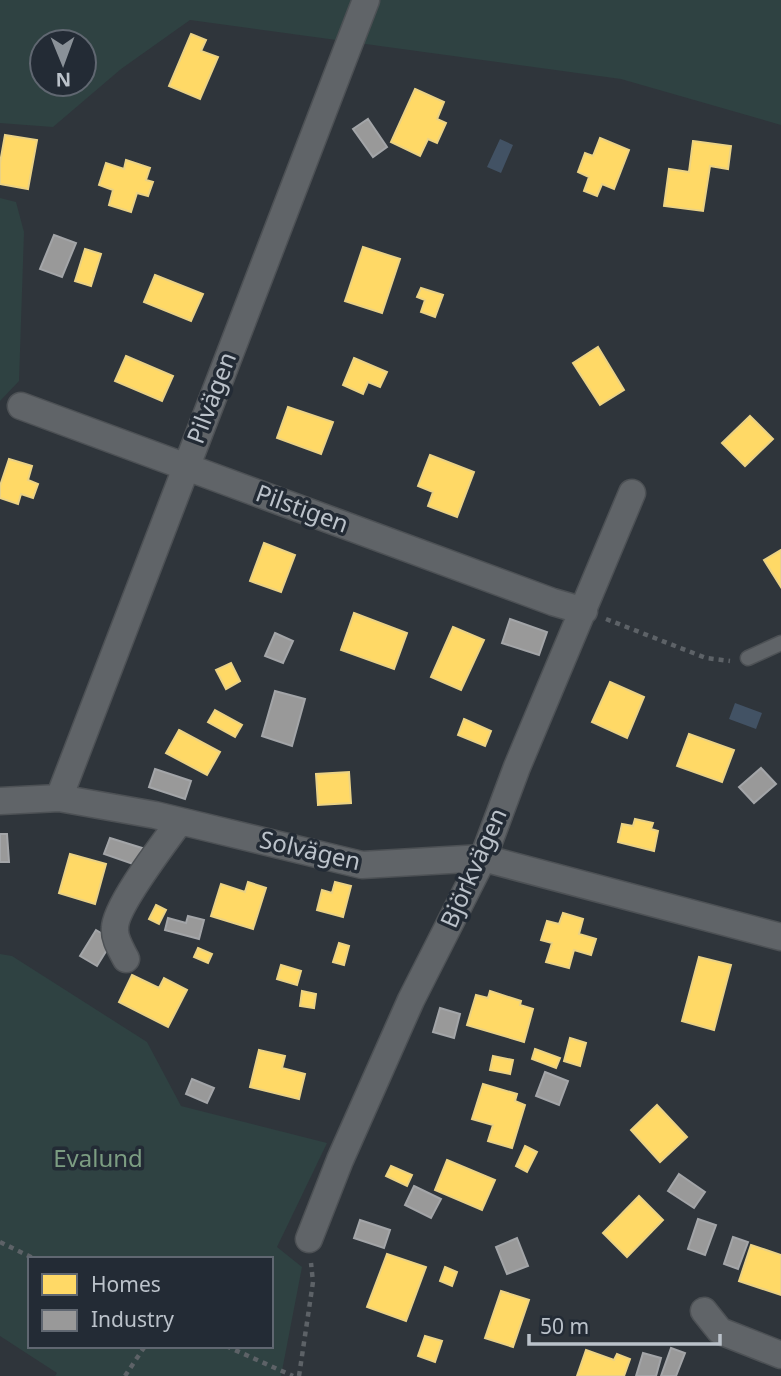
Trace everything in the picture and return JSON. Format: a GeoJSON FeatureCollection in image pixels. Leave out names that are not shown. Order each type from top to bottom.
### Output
{"type":"FeatureCollection","features":[{"type":"Feature","properties":{"kind":"street","name":"Pilvägen"},"geometry":{"type":"LineString","coordinates":[[59,798],[366,0]]}},
{"type":"Feature","properties":{"kind":"street","name":"Pilstigen"},"geometry":{"type":"LineString","coordinates":[[21,406],[583,611]]}},
{"type":"Feature","properties":{"kind":"street","name":"Björkvägen"},"geometry":{"type":"LineString","coordinates":[[309,1239],[340,1160],[411,1000],[483,858],[517,767],[632,493]]}},
{"type":"Feature","properties":{"kind":"street","name":"Solvägen"},"geometry":{"type":"LineString","coordinates":[[0,801],[59,798],[180,821],[362,865],[483,858],[781,937]]}},
{"type":"Feature","properties":{"kind":"street"},"geometry":{"type":"LineString","coordinates":[[126,959],[114,927],[121,908],[180,821]]}},
{"type":"Feature","properties":{"kind":"street"},"geometry":{"type":"LineString","coordinates":[[704,1311],[720,1331],[781,1355]]}},
{"type":"Feature","properties":{"kind":"lane"},"geometry":{"type":"LineString","coordinates":[[748,658],[781,643]]}},
{"type":"Feature","properties":{"kind":"path"},"geometry":{"type":"LineString","coordinates":[[583,611],[706,658],[725,662],[748,658]]}},
{"type":"Feature","properties":{"kind":"path"},"geometry":{"type":"LineString","coordinates":[[299,1376],[313,1282],[309,1239]]}},
{"type":"Feature","properties":{"kind":"path"},"geometry":{"type":"LineString","coordinates":[[0,1242],[31,1257]]}},
{"type":"Feature","properties":{"kind":"path"},"geometry":{"type":"LineString","coordinates":[[125,1376],[144,1348]]}},
{"type":"Feature","properties":{"kind":"path"},"geometry":{"type":"LineString","coordinates":[[230,1348],[293,1376]]}},
{"type":"Feature","properties":{"kind":"green space"},"geometry":{"type":"Polygon","coordinates":[[[0,0],[781,0],[781,125],[621,79],[190,20],[98,89],[98,28],[28,28],[28,98],[87,98],[53,127],[0,123],[0,0]]]}},
{"type":"Feature","properties":{"kind":"green space"},"geometry":{"type":"Polygon","coordinates":[[[0,198],[16,202],[24,232],[19,381],[0,401],[0,198]]]}},
{"type":"Feature","properties":{"kind":"green space","name":"Evalund"},"geometry":{"type":"Polygon","coordinates":[[[0,954],[12,956],[147,1042],[181,1106],[327,1143],[277,1247],[302,1267],[281,1376],[55,1376],[57,1373],[0,1336],[0,954]]]}},
{"type":"Feature","properties":{"kind":"water"},"geometry":{"type":"Polygon","coordinates":[[[500,139],[513,145],[501,173],[487,167],[500,139]]]}},
{"type":"Feature","properties":{"kind":"water"},"geometry":{"type":"Polygon","coordinates":[[[735,703],[762,713],[756,729],[729,719],[735,703]]]}},
{"type":"Feature","properties":{"kind":"building: Homes"},"geometry":{"type":"Polygon","coordinates":[[[191,34],[206,40],[201,51],[218,57],[200,99],[169,86],[191,34]]]}},
{"type":"Feature","properties":{"kind":"building: Homes"},"geometry":{"type":"Polygon","coordinates":[[[415,89],[444,102],[437,119],[446,123],[437,143],[428,139],[420,156],[391,142],[415,89]]]}},
{"type":"Feature","properties":{"kind":"building: Homes"},"geometry":{"type":"Polygon","coordinates":[[[5,135],[37,140],[28,189],[0,184],[0,163],[5,135]]]}},
{"type":"Feature","properties":{"kind":"building: Homes"},"geometry":{"type":"Polygon","coordinates":[[[600,138],[629,150],[614,189],[602,184],[597,196],[584,191],[589,177],[578,172],[585,153],[593,156],[600,138]]]}},
{"type":"Feature","properties":{"kind":"building: Homes"},"geometry":{"type":"Polygon","coordinates":[[[693,141],[731,146],[728,169],[710,166],[703,211],[664,206],[669,169],[689,172],[693,141]]]}},
{"type":"Feature","properties":{"kind":"building: Homes"},"geometry":{"type":"Polygon","coordinates":[[[126,160],[150,168],[146,180],[153,182],[148,196],[137,193],[131,212],[109,205],[113,190],[99,185],[106,163],[124,169],[126,160]]]}},
{"type":"Feature","properties":{"kind":"building: Homes"},"geometry":{"type":"Polygon","coordinates":[[[363,247],[400,259],[382,313],[345,301],[363,247]]]}},
{"type":"Feature","properties":{"kind":"building: Homes"},"geometry":{"type":"Polygon","coordinates":[[[85,249],[101,254],[91,286],[75,281],[85,249]]]}},
{"type":"Feature","properties":{"kind":"building: Homes"},"geometry":{"type":"Polygon","coordinates":[[[155,275],[203,294],[191,321],[144,302],[155,275]]]}},
{"type":"Feature","properties":{"kind":"building: Homes"},"geometry":{"type":"Polygon","coordinates":[[[421,288],[443,295],[435,317],[421,312],[425,300],[417,297],[421,288]]]}},
{"type":"Feature","properties":{"kind":"building: Homes"},"geometry":{"type":"Polygon","coordinates":[[[598,347],[624,390],[600,405],[573,363],[598,347]]]}},
{"type":"Feature","properties":{"kind":"building: Homes"},"geometry":{"type":"Polygon","coordinates":[[[126,356],[173,376],[162,401],[115,381],[126,356]]]}},
{"type":"Feature","properties":{"kind":"building: Homes"},"geometry":{"type":"Polygon","coordinates":[[[354,358],[387,372],[380,387],[368,382],[363,394],[343,385],[354,358]]]}},
{"type":"Feature","properties":{"kind":"building: Homes"},"geometry":{"type":"Polygon","coordinates":[[[288,407],[333,422],[321,454],[277,438],[288,407]]]}},
{"type":"Feature","properties":{"kind":"building: Homes"},"geometry":{"type":"Polygon","coordinates":[[[750,416],[773,439],[745,466],[722,443],[750,416]]]}},
{"type":"Feature","properties":{"kind":"building: Homes"},"geometry":{"type":"Polygon","coordinates":[[[430,455],[474,472],[457,517],[428,506],[433,492],[418,486],[430,455]]]}},
{"type":"Feature","properties":{"kind":"building: Homes"},"geometry":{"type":"Polygon","coordinates":[[[9,459],[32,466],[28,480],[38,484],[33,498],[21,494],[18,504],[0,498],[0,486],[9,459]]]}},
{"type":"Feature","properties":{"kind":"building: Homes"},"geometry":{"type":"Polygon","coordinates":[[[264,543],[295,555],[281,592],[250,581],[264,543]]]}},
{"type":"Feature","properties":{"kind":"building: Homes"},"geometry":{"type":"Polygon","coordinates":[[[781,550],[781,587],[764,560],[781,550]]]}},
{"type":"Feature","properties":{"kind":"building: Homes"},"geometry":{"type":"Polygon","coordinates":[[[354,613],[407,633],[394,669],[341,650],[354,613]]]}},
{"type":"Feature","properties":{"kind":"building: Homes"},"geometry":{"type":"Polygon","coordinates":[[[453,627],[484,640],[461,690],[431,677],[453,627]]]}},
{"type":"Feature","properties":{"kind":"building: Homes"},"geometry":{"type":"Polygon","coordinates":[[[231,663],[240,681],[226,689],[216,670],[231,663]]]}},
{"type":"Feature","properties":{"kind":"building: Homes"},"geometry":{"type":"Polygon","coordinates":[[[610,682],[644,697],[627,738],[592,722],[610,682]]]}},
{"type":"Feature","properties":{"kind":"building: Homes"},"geometry":{"type":"Polygon","coordinates":[[[215,710],[242,725],[235,737],[208,722],[215,710]]]}},
{"type":"Feature","properties":{"kind":"building: Homes"},"geometry":{"type":"Polygon","coordinates":[[[464,719],[491,731],[485,746],[458,735],[464,719]]]}},
{"type":"Feature","properties":{"kind":"building: Homes"},"geometry":{"type":"Polygon","coordinates":[[[179,730],[220,752],[207,775],[166,753],[179,730]]]}},
{"type":"Feature","properties":{"kind":"building: Homes"},"geometry":{"type":"Polygon","coordinates":[[[689,734],[734,750],[722,782],[677,766],[689,734]]]}},
{"type":"Feature","properties":{"kind":"building: Homes"},"geometry":{"type":"Polygon","coordinates":[[[349,772],[351,803],[318,805],[316,774],[349,772]]]}},
{"type":"Feature","properties":{"kind":"building: Homes"},"geometry":{"type":"Polygon","coordinates":[[[635,819],[653,823],[651,829],[658,831],[654,851],[618,842],[622,824],[633,826],[635,819]]]}},
{"type":"Feature","properties":{"kind":"building: Homes"},"geometry":{"type":"Polygon","coordinates":[[[70,854],[106,864],[95,904],[59,893],[70,854]]]}},
{"type":"Feature","properties":{"kind":"building: Homes"},"geometry":{"type":"Polygon","coordinates":[[[248,882],[266,888],[253,929],[211,916],[221,884],[245,892],[248,882]]]}},
{"type":"Feature","properties":{"kind":"building: Homes"},"geometry":{"type":"Polygon","coordinates":[[[335,882],[351,886],[343,917],[317,910],[322,890],[332,893],[335,882]]]}},
{"type":"Feature","properties":{"kind":"building: Homes"},"geometry":{"type":"Polygon","coordinates":[[[156,905],[166,910],[159,924],[149,919],[156,905]]]}},
{"type":"Feature","properties":{"kind":"building: Homes"},"geometry":{"type":"Polygon","coordinates":[[[563,913],[583,919],[579,934],[596,939],[591,955],[574,950],[569,968],[546,962],[552,943],[541,940],[547,921],[559,924],[563,913]]]}},
{"type":"Feature","properties":{"kind":"building: Homes"},"geometry":{"type":"Polygon","coordinates":[[[339,943],[349,946],[344,965],[333,962],[339,943]]]}},
{"type":"Feature","properties":{"kind":"building: Homes"},"geometry":{"type":"Polygon","coordinates":[[[198,948],[212,954],[208,963],[194,957],[198,948]]]}},
{"type":"Feature","properties":{"kind":"building: Homes"},"geometry":{"type":"Polygon","coordinates":[[[699,957],[731,965],[714,1030],[682,1021],[699,957]]]}},
{"type":"Feature","properties":{"kind":"building: Homes"},"geometry":{"type":"Polygon","coordinates":[[[281,965],[301,971],[297,985],[277,979],[281,965]]]}},
{"type":"Feature","properties":{"kind":"building: Homes"},"geometry":{"type":"Polygon","coordinates":[[[132,975],[159,988],[164,978],[187,990],[168,1027],[119,1002],[132,975]]]}},
{"type":"Feature","properties":{"kind":"building: Homes"},"geometry":{"type":"Polygon","coordinates":[[[302,991],[316,994],[314,1008],[300,1006],[302,991]]]}},
{"type":"Feature","properties":{"kind":"building: Homes"},"geometry":{"type":"Polygon","coordinates":[[[490,991],[521,1001],[520,1005],[533,1009],[524,1042],[467,1025],[476,995],[488,998],[490,991]]]}},
{"type":"Feature","properties":{"kind":"building: Homes"},"geometry":{"type":"Polygon","coordinates":[[[570,1038],[586,1043],[580,1066],[564,1061],[570,1038]]]}},
{"type":"Feature","properties":{"kind":"building: Homes"},"geometry":{"type":"Polygon","coordinates":[[[535,1049],[560,1058],[556,1068],[532,1059],[535,1049]]]}},
{"type":"Feature","properties":{"kind":"building: Homes"},"geometry":{"type":"Polygon","coordinates":[[[259,1050],[285,1056],[282,1068],[305,1074],[299,1099],[250,1087],[259,1050]]]}},
{"type":"Feature","properties":{"kind":"building: Homes"},"geometry":{"type":"Polygon","coordinates":[[[493,1056],[513,1060],[510,1074],[490,1070],[493,1056]]]}},
{"type":"Feature","properties":{"kind":"building: Homes"},"geometry":{"type":"Polygon","coordinates":[[[483,1084],[517,1094],[515,1101],[525,1105],[512,1148],[488,1141],[493,1125],[472,1119],[483,1084]]]}},
{"type":"Feature","properties":{"kind":"building: Homes"},"geometry":{"type":"Polygon","coordinates":[[[657,1105],[687,1137],[660,1162],[631,1130],[657,1105]]]}},
{"type":"Feature","properties":{"kind":"building: Homes"},"geometry":{"type":"Polygon","coordinates":[[[525,1146],[537,1152],[527,1172],[516,1166],[525,1146]]]}},
{"type":"Feature","properties":{"kind":"building: Homes"},"geometry":{"type":"Polygon","coordinates":[[[447,1160],[495,1180],[482,1210],[435,1190],[447,1160]]]}},
{"type":"Feature","properties":{"kind":"building: Homes"},"geometry":{"type":"Polygon","coordinates":[[[391,1166],[412,1175],[407,1186],[386,1176],[391,1166]]]}},
{"type":"Feature","properties":{"kind":"building: Homes"},"geometry":{"type":"Polygon","coordinates":[[[639,1196],[663,1220],[627,1257],[603,1233],[639,1196]]]}},
{"type":"Feature","properties":{"kind":"building: Homes"},"geometry":{"type":"Polygon","coordinates":[[[751,1245],[781,1255],[781,1295],[739,1281],[751,1245]]]}},
{"type":"Feature","properties":{"kind":"building: Homes"},"geometry":{"type":"Polygon","coordinates":[[[387,1254],[426,1267],[406,1321],[367,1307],[387,1254]]]}},
{"type":"Feature","properties":{"kind":"building: Homes"},"geometry":{"type":"Polygon","coordinates":[[[445,1267],[457,1272],[452,1286],[440,1281],[445,1267]]]}},
{"type":"Feature","properties":{"kind":"building: Homes"},"geometry":{"type":"Polygon","coordinates":[[[501,1291],[529,1300],[513,1347],[485,1338],[501,1291]]]}},
{"type":"Feature","properties":{"kind":"building: Homes"},"geometry":{"type":"Polygon","coordinates":[[[425,1336],[442,1341],[435,1362],[418,1356],[425,1336]]]}},
{"type":"Feature","properties":{"kind":"building: Homes"},"geometry":{"type":"Polygon","coordinates":[[[586,1350],[614,1360],[617,1354],[630,1359],[624,1376],[577,1376],[586,1350]]]}},
{"type":"Feature","properties":{"kind":"building: Industry"},"geometry":{"type":"Polygon","coordinates":[[[368,119],[387,147],[373,157],[353,129],[368,119]]]}},
{"type":"Feature","properties":{"kind":"building: Industry"},"geometry":{"type":"Polygon","coordinates":[[[54,235],[76,243],[62,277],[40,269],[54,235]]]}},
{"type":"Feature","properties":{"kind":"building: Industry"},"geometry":{"type":"Polygon","coordinates":[[[510,619],[547,632],[539,655],[502,643],[510,619]]]}},
{"type":"Feature","properties":{"kind":"building: Industry"},"geometry":{"type":"Polygon","coordinates":[[[275,633],[293,641],[283,663],[265,656],[275,633]]]}},
{"type":"Feature","properties":{"kind":"building: Industry"},"geometry":{"type":"Polygon","coordinates":[[[275,691],[305,699],[292,746],[262,736],[275,691]]]}},
{"type":"Feature","properties":{"kind":"building: Industry"},"geometry":{"type":"Polygon","coordinates":[[[761,768],[776,784],[754,803],[739,787],[761,768]]]}},
{"type":"Feature","properties":{"kind":"building: Industry"},"geometry":{"type":"Polygon","coordinates":[[[155,769],[191,781],[185,799],[149,787],[155,769]]]}},
{"type":"Feature","properties":{"kind":"building: Industry"},"geometry":{"type":"Polygon","coordinates":[[[0,834],[7,834],[9,862],[0,862],[0,834]]]}},
{"type":"Feature","properties":{"kind":"building: Industry"},"geometry":{"type":"Polygon","coordinates":[[[110,838],[142,848],[136,865],[104,854],[110,838]]]}},
{"type":"Feature","properties":{"kind":"building: Industry"},"geometry":{"type":"Polygon","coordinates":[[[188,916],[204,920],[199,939],[165,930],[168,918],[186,923],[188,916]]]}},
{"type":"Feature","properties":{"kind":"building: Industry"},"geometry":{"type":"Polygon","coordinates":[[[96,930],[113,940],[97,966],[80,956],[96,930]]]}},
{"type":"Feature","properties":{"kind":"building: Industry"},"geometry":{"type":"Polygon","coordinates":[[[440,1008],[460,1014],[454,1038],[433,1032],[440,1008]]]}},
{"type":"Feature","properties":{"kind":"building: Industry"},"geometry":{"type":"Polygon","coordinates":[[[545,1072],[568,1081],[559,1105],[536,1096],[545,1072]]]}},
{"type":"Feature","properties":{"kind":"building: Industry"},"geometry":{"type":"Polygon","coordinates":[[[192,1079],[214,1088],[207,1103],[186,1094],[192,1079]]]}},
{"type":"Feature","properties":{"kind":"building: Industry"},"geometry":{"type":"Polygon","coordinates":[[[679,1174],[705,1192],[694,1208],[668,1191],[679,1174]]]}},
{"type":"Feature","properties":{"kind":"building: Industry"},"geometry":{"type":"Polygon","coordinates":[[[414,1186],[441,1199],[431,1218],[405,1205],[414,1186]]]}},
{"type":"Feature","properties":{"kind":"building: Industry"},"geometry":{"type":"Polygon","coordinates":[[[698,1219],[716,1225],[705,1255],[688,1249],[698,1219]]]}},
{"type":"Feature","properties":{"kind":"building: Industry"},"geometry":{"type":"Polygon","coordinates":[[[360,1220],[390,1230],[384,1248],[354,1238],[360,1220]]]}},
{"type":"Feature","properties":{"kind":"building: Industry"},"geometry":{"type":"Polygon","coordinates":[[[733,1237],[748,1242],[738,1269],[724,1264],[733,1237]]]}},
{"type":"Feature","properties":{"kind":"building: Industry"},"geometry":{"type":"Polygon","coordinates":[[[517,1238],[528,1266],[507,1274],[496,1247],[517,1238]]]}},
{"type":"Feature","properties":{"kind":"building: Industry"},"geometry":{"type":"Polygon","coordinates":[[[671,1348],[685,1353],[676,1376],[661,1376],[671,1348]]]}},
{"type":"Feature","properties":{"kind":"building: Industry"},"geometry":{"type":"Polygon","coordinates":[[[643,1353],[661,1358],[656,1376],[636,1376],[643,1353]]]}}]}
